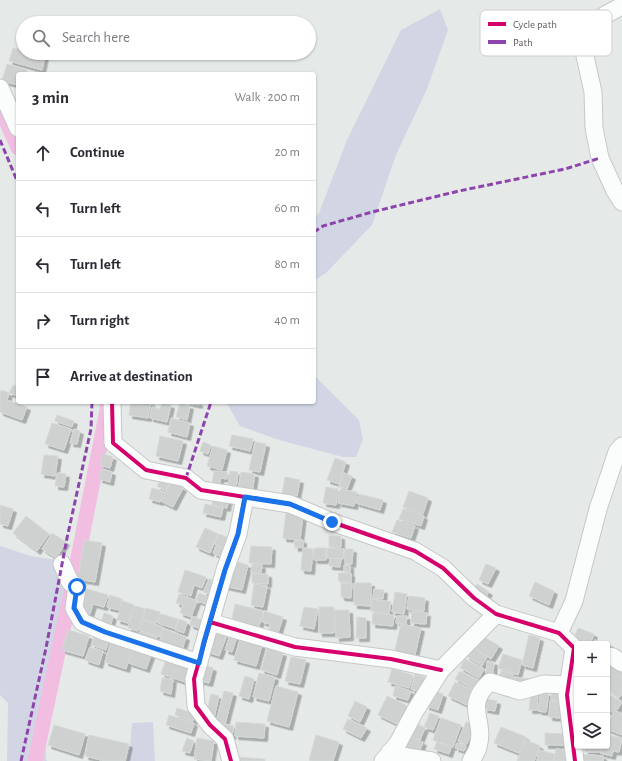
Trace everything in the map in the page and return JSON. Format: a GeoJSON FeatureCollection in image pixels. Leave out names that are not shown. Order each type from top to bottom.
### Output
{"type":"FeatureCollection","features":[{"type":"Feature","properties":{"kind":"street"},"geometry":{"type":"LineString","coordinates":[[612,11],[622,6]]}},
{"type":"Feature","properties":{"kind":"street"},"geometry":{"type":"LineString","coordinates":[[585,56],[593,92],[594,128],[600,158],[615,191],[622,202]]}},
{"type":"Feature","properties":{"kind":"street"},"geometry":{"type":"LineString","coordinates":[[0,88],[16,124]]}},
{"type":"Feature","properties":{"kind":"street"},"geometry":{"type":"LineString","coordinates":[[112,404],[114,443],[146,470],[186,478],[201,490],[290,504],[332,522],[415,550],[443,568],[474,598],[496,614],[559,633],[574,647]]}},
{"type":"Feature","properties":{"kind":"street"},"geometry":{"type":"LineString","coordinates":[[559,633],[574,601],[598,509],[618,452],[622,446]]}},
{"type":"Feature","properties":{"kind":"street"},"geometry":{"type":"LineString","coordinates":[[231,761],[225,738],[210,725],[196,706],[194,679],[225,570],[238,534],[245,497]]}},
{"type":"Feature","properties":{"kind":"street"},"geometry":{"type":"LineString","coordinates":[[62,564],[70,582],[77,587],[74,608],[82,622],[105,632],[199,663]]}},
{"type":"Feature","properties":{"kind":"street"},"geometry":{"type":"LineString","coordinates":[[386,757],[398,743],[441,670],[496,614]]}},
{"type":"Feature","properties":{"kind":"street"},"geometry":{"type":"LineString","coordinates":[[210,622],[294,647],[392,659],[441,670]]}},
{"type":"Feature","properties":{"kind":"street"},"geometry":{"type":"LineString","coordinates":[[574,654],[567,695],[575,761]]}},
{"type":"Feature","properties":{"kind":"street"},"geometry":{"type":"LineString","coordinates":[[610,656],[622,663]]}},
{"type":"Feature","properties":{"kind":"street"},"geometry":{"type":"LineString","coordinates":[[470,761],[478,748],[480,730],[475,706],[481,689],[490,682],[520,690],[544,684],[569,685]]}},
{"type":"Feature","properties":{"kind":"street"},"geometry":{"type":"LineString","coordinates":[[386,757],[407,757],[432,761]]}},
{"type":"Feature","properties":{"kind":"shaded area"},"geometry":{"type":"Polygon","coordinates":[[[440,9],[448,30],[427,89],[396,155],[372,225],[327,272],[316,280],[316,215],[319,213],[347,140],[401,30],[440,9]]]}},
{"type":"Feature","properties":{"kind":"shaded area"},"geometry":{"type":"Polygon","coordinates":[[[316,377],[359,420],[363,439],[356,457],[343,457],[279,440],[240,426],[227,404],[316,404],[316,377]]]}},
{"type":"Feature","properties":{"kind":"shaded area"},"geometry":{"type":"Polygon","coordinates":[[[0,546],[31,556],[56,560],[66,579],[44,692],[46,760],[48,761],[7,761],[8,703],[0,695],[0,546]]]}},
{"type":"Feature","properties":{"kind":"shaded area"},"geometry":{"type":"Polygon","coordinates":[[[153,722],[155,761],[127,761],[130,749],[132,723],[153,722]]]}},
{"type":"Feature","properties":{"kind":"building"},"geometry":{"type":"Polygon","coordinates":[[[13,48],[16,49],[16,60],[44,60],[42,70],[9,61],[13,48]]]}},
{"type":"Feature","properties":{"kind":"building"},"geometry":{"type":"Polygon","coordinates":[[[7,64],[27,70],[26,72],[16,72],[16,84],[2,81],[7,64]]]}},
{"type":"Feature","properties":{"kind":"building"},"geometry":{"type":"Polygon","coordinates":[[[13,385],[16,386],[16,395],[9,393],[13,385]]]}},
{"type":"Feature","properties":{"kind":"building"},"geometry":{"type":"Polygon","coordinates":[[[1,390],[9,393],[7,400],[27,407],[22,420],[0,412],[1,390]]]}},
{"type":"Feature","properties":{"kind":"building"},"geometry":{"type":"Polygon","coordinates":[[[131,404],[151,404],[148,418],[129,415],[131,404]]]}},
{"type":"Feature","properties":{"kind":"building"},"geometry":{"type":"Polygon","coordinates":[[[162,404],[171,405],[167,422],[150,418],[152,407],[160,409],[162,404]]]}},
{"type":"Feature","properties":{"kind":"building"},"geometry":{"type":"Polygon","coordinates":[[[180,404],[190,406],[187,420],[176,417],[180,404]]]}},
{"type":"Feature","properties":{"kind":"building"},"geometry":{"type":"Polygon","coordinates":[[[57,415],[74,421],[72,427],[55,421],[57,415]]]}},
{"type":"Feature","properties":{"kind":"building"},"geometry":{"type":"Polygon","coordinates":[[[171,418],[190,423],[187,437],[168,432],[171,418]]]}},
{"type":"Feature","properties":{"kind":"building"},"geometry":{"type":"Polygon","coordinates":[[[52,423],[71,429],[64,450],[45,444],[52,423]]]}},
{"type":"Feature","properties":{"kind":"building"},"geometry":{"type":"Polygon","coordinates":[[[74,429],[80,431],[77,444],[70,443],[74,429]]]}},
{"type":"Feature","properties":{"kind":"building"},"geometry":{"type":"Polygon","coordinates":[[[232,435],[253,439],[250,451],[229,446],[232,435]]]}},
{"type":"Feature","properties":{"kind":"building"},"geometry":{"type":"Polygon","coordinates":[[[160,436],[183,441],[178,461],[156,456],[160,436]]]}},
{"type":"Feature","properties":{"kind":"building"},"geometry":{"type":"Polygon","coordinates":[[[203,442],[211,445],[208,454],[200,451],[203,442]]]}},
{"type":"Feature","properties":{"kind":"building"},"geometry":{"type":"Polygon","coordinates":[[[255,442],[266,444],[260,472],[249,470],[255,442]]]}},
{"type":"Feature","properties":{"kind":"building"},"geometry":{"type":"Polygon","coordinates":[[[213,446],[227,450],[222,470],[207,466],[213,446]]]}},
{"type":"Feature","properties":{"kind":"building"},"geometry":{"type":"Polygon","coordinates":[[[103,454],[113,457],[110,468],[100,465],[103,454]]]}},
{"type":"Feature","properties":{"kind":"building"},"geometry":{"type":"Polygon","coordinates":[[[44,455],[58,456],[55,476],[41,474],[44,455]]]}},
{"type":"Feature","properties":{"kind":"building"},"geometry":{"type":"Polygon","coordinates":[[[335,458],[346,462],[339,484],[327,480],[335,458]]]}},
{"type":"Feature","properties":{"kind":"building"},"geometry":{"type":"Polygon","coordinates":[[[101,469],[112,472],[110,482],[99,479],[101,469]]]}},
{"type":"Feature","properties":{"kind":"building"},"geometry":{"type":"Polygon","coordinates":[[[214,471],[227,472],[227,479],[220,478],[220,487],[212,486],[214,471]]]}},
{"type":"Feature","properties":{"kind":"building"},"geometry":{"type":"Polygon","coordinates":[[[230,471],[238,472],[236,488],[228,486],[230,471]]]}},
{"type":"Feature","properties":{"kind":"building"},"geometry":{"type":"Polygon","coordinates":[[[241,472],[255,474],[252,493],[238,491],[241,472]]]}},
{"type":"Feature","properties":{"kind":"building"},"geometry":{"type":"Polygon","coordinates":[[[57,473],[66,474],[64,487],[55,486],[57,473]]]}},
{"type":"Feature","properties":{"kind":"building"},"geometry":{"type":"Polygon","coordinates":[[[344,473],[352,476],[347,489],[339,486],[344,473]]]}},
{"type":"Feature","properties":{"kind":"building"},"geometry":{"type":"Polygon","coordinates":[[[285,477],[300,480],[297,496],[282,494],[285,477]]]}},
{"type":"Feature","properties":{"kind":"building"},"geometry":{"type":"Polygon","coordinates":[[[161,480],[169,484],[166,491],[157,486],[161,480]]]}},
{"type":"Feature","properties":{"kind":"building"},"geometry":{"type":"Polygon","coordinates":[[[171,482],[183,488],[173,507],[161,501],[171,482]]]}},
{"type":"Feature","properties":{"kind":"building"},"geometry":{"type":"Polygon","coordinates":[[[326,487],[338,489],[336,505],[323,503],[326,487]]]}},
{"type":"Feature","properties":{"kind":"building"},"geometry":{"type":"Polygon","coordinates":[[[152,488],[163,491],[160,502],[149,499],[152,488]]]}},
{"type":"Feature","properties":{"kind":"building"},"geometry":{"type":"Polygon","coordinates":[[[340,489],[357,492],[354,506],[338,503],[340,489]]]}},
{"type":"Feature","properties":{"kind":"building"},"geometry":{"type":"Polygon","coordinates":[[[409,491],[428,498],[423,514],[403,507],[409,491]]]}},
{"type":"Feature","properties":{"kind":"building"},"geometry":{"type":"Polygon","coordinates":[[[214,494],[229,497],[227,508],[212,505],[214,494]]]}},
{"type":"Feature","properties":{"kind":"building"},"geometry":{"type":"Polygon","coordinates":[[[359,494],[383,500],[380,510],[356,503],[359,494]]]}},
{"type":"Feature","properties":{"kind":"building"},"geometry":{"type":"Polygon","coordinates":[[[205,504],[223,508],[221,517],[203,513],[205,504]]]}},
{"type":"Feature","properties":{"kind":"building"},"geometry":{"type":"Polygon","coordinates":[[[0,505],[13,509],[8,526],[0,524],[0,505]]]}},
{"type":"Feature","properties":{"kind":"building"},"geometry":{"type":"Polygon","coordinates":[[[403,509],[424,516],[421,526],[399,519],[403,509]]]}},
{"type":"Feature","properties":{"kind":"building"},"geometry":{"type":"Polygon","coordinates":[[[286,512],[303,514],[300,540],[283,538],[286,512]]]}},
{"type":"Feature","properties":{"kind":"building"},"geometry":{"type":"Polygon","coordinates":[[[26,516],[49,534],[37,551],[13,533],[26,516]]]}},
{"type":"Feature","properties":{"kind":"building"},"geometry":{"type":"Polygon","coordinates":[[[397,520],[415,526],[411,538],[392,532],[397,520]]]}},
{"type":"Feature","properties":{"kind":"building"},"geometry":{"type":"Polygon","coordinates":[[[205,528],[218,534],[210,553],[196,547],[205,528]]]}},
{"type":"Feature","properties":{"kind":"building"},"geometry":{"type":"Polygon","coordinates":[[[52,533],[66,542],[56,558],[42,549],[52,533]]]}},
{"type":"Feature","properties":{"kind":"building"},"geometry":{"type":"Polygon","coordinates":[[[219,534],[233,540],[228,550],[214,544],[219,534]]]}},
{"type":"Feature","properties":{"kind":"building"},"geometry":{"type":"Polygon","coordinates":[[[329,536],[341,536],[341,547],[329,547],[329,536]]]}},
{"type":"Feature","properties":{"kind":"building"},"geometry":{"type":"Polygon","coordinates":[[[84,540],[102,543],[95,582],[78,579],[84,540]]]}},
{"type":"Feature","properties":{"kind":"building"},"geometry":{"type":"Polygon","coordinates":[[[303,540],[303,547],[295,548],[294,541],[303,540]]]}},
{"type":"Feature","properties":{"kind":"building"},"geometry":{"type":"Polygon","coordinates":[[[216,546],[229,551],[226,559],[213,553],[216,546]]]}},
{"type":"Feature","properties":{"kind":"building"},"geometry":{"type":"Polygon","coordinates":[[[251,546],[272,547],[271,564],[249,563],[251,546]]]}},
{"type":"Feature","properties":{"kind":"building"},"geometry":{"type":"Polygon","coordinates":[[[303,548],[313,549],[311,571],[301,570],[303,548]]]}},
{"type":"Feature","properties":{"kind":"building"},"geometry":{"type":"Polygon","coordinates":[[[314,548],[326,548],[326,560],[314,560],[314,548]]]}},
{"type":"Feature","properties":{"kind":"building"},"geometry":{"type":"Polygon","coordinates":[[[327,548],[344,549],[343,559],[327,558],[327,548]]]}},
{"type":"Feature","properties":{"kind":"building"},"geometry":{"type":"Polygon","coordinates":[[[345,549],[353,549],[352,564],[345,563],[345,549]]]}},
{"type":"Feature","properties":{"kind":"building"},"geometry":{"type":"Polygon","coordinates":[[[330,558],[341,559],[340,567],[329,566],[330,558]]]}},
{"type":"Feature","properties":{"kind":"building"},"geometry":{"type":"Polygon","coordinates":[[[231,560],[248,565],[242,590],[224,586],[231,560]]]}},
{"type":"Feature","properties":{"kind":"building"},"geometry":{"type":"Polygon","coordinates":[[[486,564],[496,568],[488,584],[479,580],[486,564]]]}},
{"type":"Feature","properties":{"kind":"building"},"geometry":{"type":"Polygon","coordinates":[[[252,565],[262,565],[261,573],[251,573],[252,565]]]}},
{"type":"Feature","properties":{"kind":"building"},"geometry":{"type":"Polygon","coordinates":[[[344,565],[350,565],[350,572],[344,572],[344,565]]]}},
{"type":"Feature","properties":{"kind":"building"},"geometry":{"type":"Polygon","coordinates":[[[185,570],[206,577],[202,588],[194,585],[191,596],[178,592],[185,570]]]}},
{"type":"Feature","properties":{"kind":"building"},"geometry":{"type":"Polygon","coordinates":[[[338,573],[351,573],[351,582],[339,582],[338,573]]]}},
{"type":"Feature","properties":{"kind":"building"},"geometry":{"type":"Polygon","coordinates":[[[252,574],[268,574],[268,584],[252,583],[252,574]]]}},
{"type":"Feature","properties":{"kind":"building"},"geometry":{"type":"Polygon","coordinates":[[[209,579],[219,583],[214,596],[203,592],[209,579]]]}},
{"type":"Feature","properties":{"kind":"building"},"geometry":{"type":"Polygon","coordinates":[[[535,582],[554,591],[549,605],[529,596],[535,582]]]}},
{"type":"Feature","properties":{"kind":"building"},"geometry":{"type":"Polygon","coordinates":[[[341,583],[352,583],[351,598],[341,597],[341,583]]]}},
{"type":"Feature","properties":{"kind":"building"},"geometry":{"type":"Polygon","coordinates":[[[354,583],[371,583],[371,606],[354,605],[354,583]]]}},
{"type":"Feature","properties":{"kind":"building"},"geometry":{"type":"Polygon","coordinates":[[[254,584],[267,586],[263,607],[251,605],[254,584]]]}},
{"type":"Feature","properties":{"kind":"building"},"geometry":{"type":"Polygon","coordinates":[[[477,584],[489,592],[483,601],[471,593],[477,584]]]}},
{"type":"Feature","properties":{"kind":"building"},"geometry":{"type":"Polygon","coordinates":[[[83,588],[108,595],[104,607],[93,604],[90,614],[76,610],[83,588]]]}},
{"type":"Feature","properties":{"kind":"building"},"geometry":{"type":"Polygon","coordinates":[[[374,589],[384,590],[383,599],[373,598],[374,589]]]}},
{"type":"Feature","properties":{"kind":"building"},"geometry":{"type":"Polygon","coordinates":[[[395,592],[407,594],[404,614],[392,612],[395,592]]]}},
{"type":"Feature","properties":{"kind":"building"},"geometry":{"type":"Polygon","coordinates":[[[199,593],[211,598],[208,605],[196,600],[199,593]]]}},
{"type":"Feature","properties":{"kind":"building"},"geometry":{"type":"Polygon","coordinates":[[[179,594],[197,601],[191,617],[180,613],[183,605],[176,603],[179,594]]]}},
{"type":"Feature","properties":{"kind":"building"},"geometry":{"type":"Polygon","coordinates":[[[110,595],[122,599],[119,610],[107,607],[110,595]]]}},
{"type":"Feature","properties":{"kind":"building"},"geometry":{"type":"Polygon","coordinates":[[[409,596],[425,598],[424,611],[407,609],[409,596]]]}},
{"type":"Feature","properties":{"kind":"building"},"geometry":{"type":"Polygon","coordinates":[[[372,599],[391,602],[389,614],[371,611],[372,599]]]}},
{"type":"Feature","properties":{"kind":"building"},"geometry":{"type":"Polygon","coordinates":[[[123,601],[134,605],[128,623],[117,620],[123,601]]]}},
{"type":"Feature","properties":{"kind":"building"},"geometry":{"type":"Polygon","coordinates":[[[235,604],[263,611],[258,630],[231,624],[235,604]]]}},
{"type":"Feature","properties":{"kind":"building"},"geometry":{"type":"Polygon","coordinates":[[[135,606],[145,609],[138,631],[128,628],[135,606]]]}},
{"type":"Feature","properties":{"kind":"building"},"geometry":{"type":"Polygon","coordinates":[[[304,607],[318,609],[314,629],[300,626],[304,607]]]}},
{"type":"Feature","properties":{"kind":"building"},"geometry":{"type":"Polygon","coordinates":[[[319,607],[334,607],[334,633],[319,633],[319,607]]]}},
{"type":"Feature","properties":{"kind":"building"},"geometry":{"type":"Polygon","coordinates":[[[146,608],[160,612],[157,623],[143,619],[146,608]]]}},
{"type":"Feature","properties":{"kind":"building"},"geometry":{"type":"Polygon","coordinates":[[[335,610],[349,610],[350,637],[336,638],[335,610]]]}},
{"type":"Feature","properties":{"kind":"building"},"geometry":{"type":"Polygon","coordinates":[[[264,611],[283,617],[278,633],[269,631],[270,624],[262,622],[264,611]]]}},
{"type":"Feature","properties":{"kind":"building"},"geometry":{"type":"Polygon","coordinates":[[[412,611],[427,613],[426,624],[411,623],[412,611]]]}},
{"type":"Feature","properties":{"kind":"building"},"geometry":{"type":"Polygon","coordinates":[[[104,613],[113,616],[109,631],[99,629],[104,613]]]}},
{"type":"Feature","properties":{"kind":"building"},"geometry":{"type":"Polygon","coordinates":[[[373,613],[394,615],[393,626],[372,624],[373,613]]]}},
{"type":"Feature","properties":{"kind":"building"},"geometry":{"type":"Polygon","coordinates":[[[161,614],[178,619],[175,629],[158,623],[161,614]]]}},
{"type":"Feature","properties":{"kind":"building"},"geometry":{"type":"Polygon","coordinates":[[[192,616],[202,620],[199,628],[190,625],[192,616]]]}},
{"type":"Feature","properties":{"kind":"building"},"geometry":{"type":"Polygon","coordinates":[[[397,616],[407,616],[406,624],[396,623],[397,616]]]}},
{"type":"Feature","properties":{"kind":"building"},"geometry":{"type":"Polygon","coordinates":[[[357,617],[366,618],[366,638],[356,638],[357,617]]]}},
{"type":"Feature","properties":{"kind":"building"},"geometry":{"type":"Polygon","coordinates":[[[179,619],[187,622],[184,633],[175,630],[179,619]]]}},
{"type":"Feature","properties":{"kind":"building"},"geometry":{"type":"Polygon","coordinates":[[[143,620],[163,627],[160,637],[140,630],[143,620]]]}},
{"type":"Feature","properties":{"kind":"building"},"geometry":{"type":"Polygon","coordinates":[[[401,624],[421,628],[414,659],[394,655],[401,624]]]}},
{"type":"Feature","properties":{"kind":"building"},"geometry":{"type":"Polygon","coordinates":[[[578,628],[594,634],[591,641],[574,641],[574,644],[572,644],[578,628]]]}},
{"type":"Feature","properties":{"kind":"building"},"geometry":{"type":"Polygon","coordinates":[[[164,629],[186,637],[180,656],[157,648],[164,629]]]}},
{"type":"Feature","properties":{"kind":"building"},"geometry":{"type":"Polygon","coordinates":[[[68,630],[89,636],[83,656],[62,650],[68,630]]]}},
{"type":"Feature","properties":{"kind":"building"},"geometry":{"type":"Polygon","coordinates":[[[211,630],[227,635],[219,656],[204,651],[211,630]]]}},
{"type":"Feature","properties":{"kind":"building"},"geometry":{"type":"Polygon","coordinates":[[[96,631],[110,636],[106,650],[91,645],[96,631]]]}},
{"type":"Feature","properties":{"kind":"building"},"geometry":{"type":"Polygon","coordinates":[[[140,631],[157,637],[153,646],[136,640],[140,631]]]}},
{"type":"Feature","properties":{"kind":"building"},"geometry":{"type":"Polygon","coordinates":[[[230,635],[237,637],[232,652],[225,650],[230,635]]]}},
{"type":"Feature","properties":{"kind":"building"},"geometry":{"type":"Polygon","coordinates":[[[481,635],[499,646],[491,659],[473,648],[481,635]]]}},
{"type":"Feature","properties":{"kind":"building"},"geometry":{"type":"Polygon","coordinates":[[[529,635],[540,638],[533,668],[522,665],[529,635]]]}},
{"type":"Feature","properties":{"kind":"building"},"geometry":{"type":"Polygon","coordinates":[[[112,639],[133,645],[126,669],[105,662],[112,639]]]}},
{"type":"Feature","properties":{"kind":"building"},"geometry":{"type":"Polygon","coordinates":[[[240,639],[262,645],[256,666],[234,660],[240,639]]]}},
{"type":"Feature","properties":{"kind":"building"},"geometry":{"type":"Polygon","coordinates":[[[136,643],[153,650],[146,669],[129,663],[136,643]]]}},
{"type":"Feature","properties":{"kind":"building"},"geometry":{"type":"Polygon","coordinates":[[[90,647],[103,651],[99,665],[85,660],[90,647]]]}},
{"type":"Feature","properties":{"kind":"building"},"geometry":{"type":"Polygon","coordinates":[[[472,647],[487,657],[482,666],[466,656],[472,647]]]}},
{"type":"Feature","properties":{"kind":"building"},"geometry":{"type":"Polygon","coordinates":[[[267,648],[283,653],[277,675],[261,670],[267,648]]]}},
{"type":"Feature","properties":{"kind":"building"},"geometry":{"type":"Polygon","coordinates":[[[168,653],[192,661],[185,682],[161,674],[168,653]]]}},
{"type":"Feature","properties":{"kind":"building"},"geometry":{"type":"Polygon","coordinates":[[[503,654],[522,660],[518,675],[498,668],[503,654]]]}},
{"type":"Feature","properties":{"kind":"building"},"geometry":{"type":"Polygon","coordinates":[[[291,657],[306,660],[300,684],[285,681],[291,657]]]}},
{"type":"Feature","properties":{"kind":"building"},"geometry":{"type":"Polygon","coordinates":[[[465,659],[484,669],[479,678],[460,668],[465,659]]]}},
{"type":"Feature","properties":{"kind":"building"},"geometry":{"type":"Polygon","coordinates":[[[487,661],[494,662],[493,675],[486,674],[487,661]]]}},
{"type":"Feature","properties":{"kind":"building"},"geometry":{"type":"Polygon","coordinates":[[[610,662],[622,672],[622,695],[619,698],[610,690],[610,662]]]}},
{"type":"Feature","properties":{"kind":"building"},"geometry":{"type":"Polygon","coordinates":[[[200,664],[213,668],[209,683],[196,680],[200,664]]]}},
{"type":"Feature","properties":{"kind":"building"},"geometry":{"type":"Polygon","coordinates":[[[392,669],[413,675],[409,688],[388,682],[392,669]]]}},
{"type":"Feature","properties":{"kind":"building"},"geometry":{"type":"Polygon","coordinates":[[[460,671],[480,681],[475,690],[455,679],[460,671]]]}},
{"type":"Feature","properties":{"kind":"building"},"geometry":{"type":"Polygon","coordinates":[[[501,671],[513,674],[511,683],[498,680],[501,671]]]}},
{"type":"Feature","properties":{"kind":"building"},"geometry":{"type":"Polygon","coordinates":[[[259,673],[275,677],[269,701],[253,697],[259,673]]]}},
{"type":"Feature","properties":{"kind":"building"},"geometry":{"type":"Polygon","coordinates":[[[415,674],[427,678],[423,693],[411,689],[415,674]]]}},
{"type":"Feature","properties":{"kind":"building"},"geometry":{"type":"Polygon","coordinates":[[[245,676],[254,679],[249,699],[239,696],[245,676]]]}},
{"type":"Feature","properties":{"kind":"building"},"geometry":{"type":"Polygon","coordinates":[[[514,677],[531,679],[531,686],[514,685],[514,677]]]}},
{"type":"Feature","properties":{"kind":"building"},"geometry":{"type":"Polygon","coordinates":[[[162,678],[173,679],[171,694],[160,691],[162,678]]]}},
{"type":"Feature","properties":{"kind":"building"},"geometry":{"type":"Polygon","coordinates":[[[455,682],[474,691],[467,705],[448,696],[455,682]]]}},
{"type":"Feature","properties":{"kind":"building"},"geometry":{"type":"Polygon","coordinates":[[[276,686],[298,692],[289,727],[267,721],[276,686]]]}},
{"type":"Feature","properties":{"kind":"building"},"geometry":{"type":"Polygon","coordinates":[[[395,686],[411,691],[408,700],[393,696],[395,686]]]}},
{"type":"Feature","properties":{"kind":"building"},"geometry":{"type":"Polygon","coordinates":[[[430,690],[443,694],[438,710],[426,706],[430,690]]]}},
{"type":"Feature","properties":{"kind":"building"},"geometry":{"type":"Polygon","coordinates":[[[552,690],[562,691],[562,700],[551,700],[552,690]]]}},
{"type":"Feature","properties":{"kind":"building"},"geometry":{"type":"Polygon","coordinates":[[[224,691],[233,693],[225,724],[216,722],[224,691]]]}},
{"type":"Feature","properties":{"kind":"building"},"geometry":{"type":"Polygon","coordinates":[[[531,691],[538,692],[537,710],[529,710],[531,691]]]}},
{"type":"Feature","properties":{"kind":"building"},"geometry":{"type":"Polygon","coordinates":[[[541,692],[549,693],[546,712],[538,711],[541,692]]]}},
{"type":"Feature","properties":{"kind":"building"},"geometry":{"type":"Polygon","coordinates":[[[211,694],[219,696],[214,718],[206,716],[211,694]]]}},
{"type":"Feature","properties":{"kind":"building"},"geometry":{"type":"Polygon","coordinates":[[[610,695],[622,702],[617,710],[614,708],[610,713],[610,695]]]}},
{"type":"Feature","properties":{"kind":"building"},"geometry":{"type":"Polygon","coordinates":[[[387,696],[406,705],[397,724],[378,715],[387,696]]]}},
{"type":"Feature","properties":{"kind":"building"},"geometry":{"type":"Polygon","coordinates":[[[486,699],[497,701],[495,711],[484,709],[486,699]]]}},
{"type":"Feature","properties":{"kind":"building"},"geometry":{"type":"Polygon","coordinates":[[[355,701],[367,707],[360,722],[348,716],[355,701]]]}},
{"type":"Feature","properties":{"kind":"building"},"geometry":{"type":"Polygon","coordinates":[[[550,701],[561,702],[560,718],[549,717],[550,701]]]}},
{"type":"Feature","properties":{"kind":"building"},"geometry":{"type":"Polygon","coordinates":[[[177,708],[195,714],[193,721],[175,715],[177,708]]]}},
{"type":"Feature","properties":{"kind":"building"},"geometry":{"type":"Polygon","coordinates":[[[614,710],[622,714],[622,735],[610,730],[610,721],[614,710]]]}},
{"type":"Feature","properties":{"kind":"building"},"geometry":{"type":"Polygon","coordinates":[[[430,713],[439,716],[433,730],[424,727],[430,713]]]}},
{"type":"Feature","properties":{"kind":"building"},"geometry":{"type":"Polygon","coordinates":[[[169,715],[194,723],[191,733],[166,725],[169,715]]]}},
{"type":"Feature","properties":{"kind":"building"},"geometry":{"type":"Polygon","coordinates":[[[441,718],[461,725],[453,747],[433,740],[441,718]]]}},
{"type":"Feature","properties":{"kind":"building"},"geometry":{"type":"Polygon","coordinates":[[[348,719],[367,728],[361,738],[343,729],[348,719]]]}},
{"type":"Feature","properties":{"kind":"building"},"geometry":{"type":"Polygon","coordinates":[[[236,722],[265,724],[264,738],[235,736],[236,722]]]}},
{"type":"Feature","properties":{"kind":"building"},"geometry":{"type":"Polygon","coordinates":[[[413,722],[425,728],[420,740],[408,735],[413,722]]]}},
{"type":"Feature","properties":{"kind":"building"},"geometry":{"type":"Polygon","coordinates":[[[466,722],[475,726],[466,745],[458,741],[466,722]]]}},
{"type":"Feature","properties":{"kind":"building"},"geometry":{"type":"Polygon","coordinates":[[[225,724],[234,726],[232,736],[223,735],[225,724]]]}},
{"type":"Feature","properties":{"kind":"building"},"geometry":{"type":"Polygon","coordinates":[[[54,725],[85,734],[79,755],[48,745],[54,725]]]}},
{"type":"Feature","properties":{"kind":"building"},"geometry":{"type":"Polygon","coordinates":[[[501,727],[526,737],[519,753],[494,743],[501,727]]]}},
{"type":"Feature","properties":{"kind":"building"},"geometry":{"type":"Polygon","coordinates":[[[545,733],[565,734],[565,745],[545,745],[545,733]]]}},
{"type":"Feature","properties":{"kind":"building"},"geometry":{"type":"Polygon","coordinates":[[[89,735],[129,744],[125,761],[105,761],[85,756],[89,735]]]}},
{"type":"Feature","properties":{"kind":"building"},"geometry":{"type":"Polygon","coordinates":[[[316,735],[339,742],[333,761],[309,760],[316,735]]]}},
{"type":"Feature","properties":{"kind":"building"},"geometry":{"type":"Polygon","coordinates":[[[610,736],[622,738],[619,752],[613,751],[612,756],[600,753],[601,749],[610,749],[610,736]]]}},
{"type":"Feature","properties":{"kind":"building"},"geometry":{"type":"Polygon","coordinates":[[[408,737],[423,742],[418,755],[403,749],[408,737]]]}},
{"type":"Feature","properties":{"kind":"building"},"geometry":{"type":"Polygon","coordinates":[[[187,738],[194,741],[190,753],[182,751],[187,738]]]}},
{"type":"Feature","properties":{"kind":"building"},"geometry":{"type":"Polygon","coordinates":[[[197,738],[214,741],[211,761],[194,759],[197,738]]]}},
{"type":"Feature","properties":{"kind":"building"},"geometry":{"type":"Polygon","coordinates":[[[526,740],[540,746],[534,761],[517,761],[526,740]]]}},
{"type":"Feature","properties":{"kind":"building"},"geometry":{"type":"Polygon","coordinates":[[[437,742],[451,747],[449,754],[434,749],[437,742]]]}},
{"type":"Feature","properties":{"kind":"building"},"geometry":{"type":"Polygon","coordinates":[[[457,743],[466,746],[464,751],[455,748],[457,743]]]}},
{"type":"Feature","properties":{"kind":"building"},"geometry":{"type":"Polygon","coordinates":[[[556,749],[571,751],[570,761],[554,761],[556,749]]]}},
{"type":"Feature","properties":{"kind":"building"},"geometry":{"type":"Polygon","coordinates":[[[585,749],[600,749],[600,752],[585,752],[585,749]]]}},
{"type":"Feature","properties":{"kind":"building"},"geometry":{"type":"Polygon","coordinates":[[[539,750],[555,754],[553,761],[537,761],[539,750]]]}},
{"type":"Feature","properties":{"kind":"building"},"geometry":{"type":"Polygon","coordinates":[[[581,754],[603,756],[603,761],[580,761],[581,754]]]}},
{"type":"Feature","properties":{"kind":"building"},"geometry":{"type":"Polygon","coordinates":[[[236,757],[265,759],[265,761],[236,761],[236,757]]]}},
{"type":"Feature","properties":{"kind":"waterway"},"geometry":{"type":"LineString","coordinates":[[3,114],[16,143]]}},
{"type":"Feature","properties":{"kind":"waterway"},"geometry":{"type":"LineString","coordinates":[[35,761],[75,573],[107,404]]}},
{"type":"Feature","properties":{"kind":"marked path"},"geometry":{"type":"LineString","coordinates":[[0,140],[16,178]]}},
{"type":"Feature","properties":{"kind":"marked path"},"geometry":{"type":"LineString","coordinates":[[316,231],[323,226],[372,212],[459,191],[565,169],[600,158]]}},
{"type":"Feature","properties":{"kind":"marked path"},"geometry":{"type":"LineString","coordinates":[[21,761],[91,429],[92,404]]}},
{"type":"Feature","properties":{"kind":"marked path"},"geometry":{"type":"LineString","coordinates":[[186,478],[210,404]]}},
{"type":"Feature","properties":{"kind":"cycle path"},"geometry":{"type":"LineString","coordinates":[[112,404],[113,443],[146,470],[186,478],[201,490],[290,504],[332,522],[415,551],[443,568],[474,598],[496,614],[559,633],[574,648],[567,695],[575,761]]}},
{"type":"Feature","properties":{"kind":"cycle path"},"geometry":{"type":"LineString","coordinates":[[231,761],[225,739],[210,725],[196,706],[194,679],[225,570],[238,534],[245,497]]}},
{"type":"Feature","properties":{"kind":"cycle path"},"geometry":{"type":"LineString","coordinates":[[210,622],[295,647],[391,659],[441,670]]}},
{"type":"Feature","properties":{"kind":"route"},"geometry":{"type":"LineString","coordinates":[[77,587],[74,608],[82,622],[105,632],[199,663],[225,570],[238,534],[245,497],[290,504],[332,522]]}}]}
